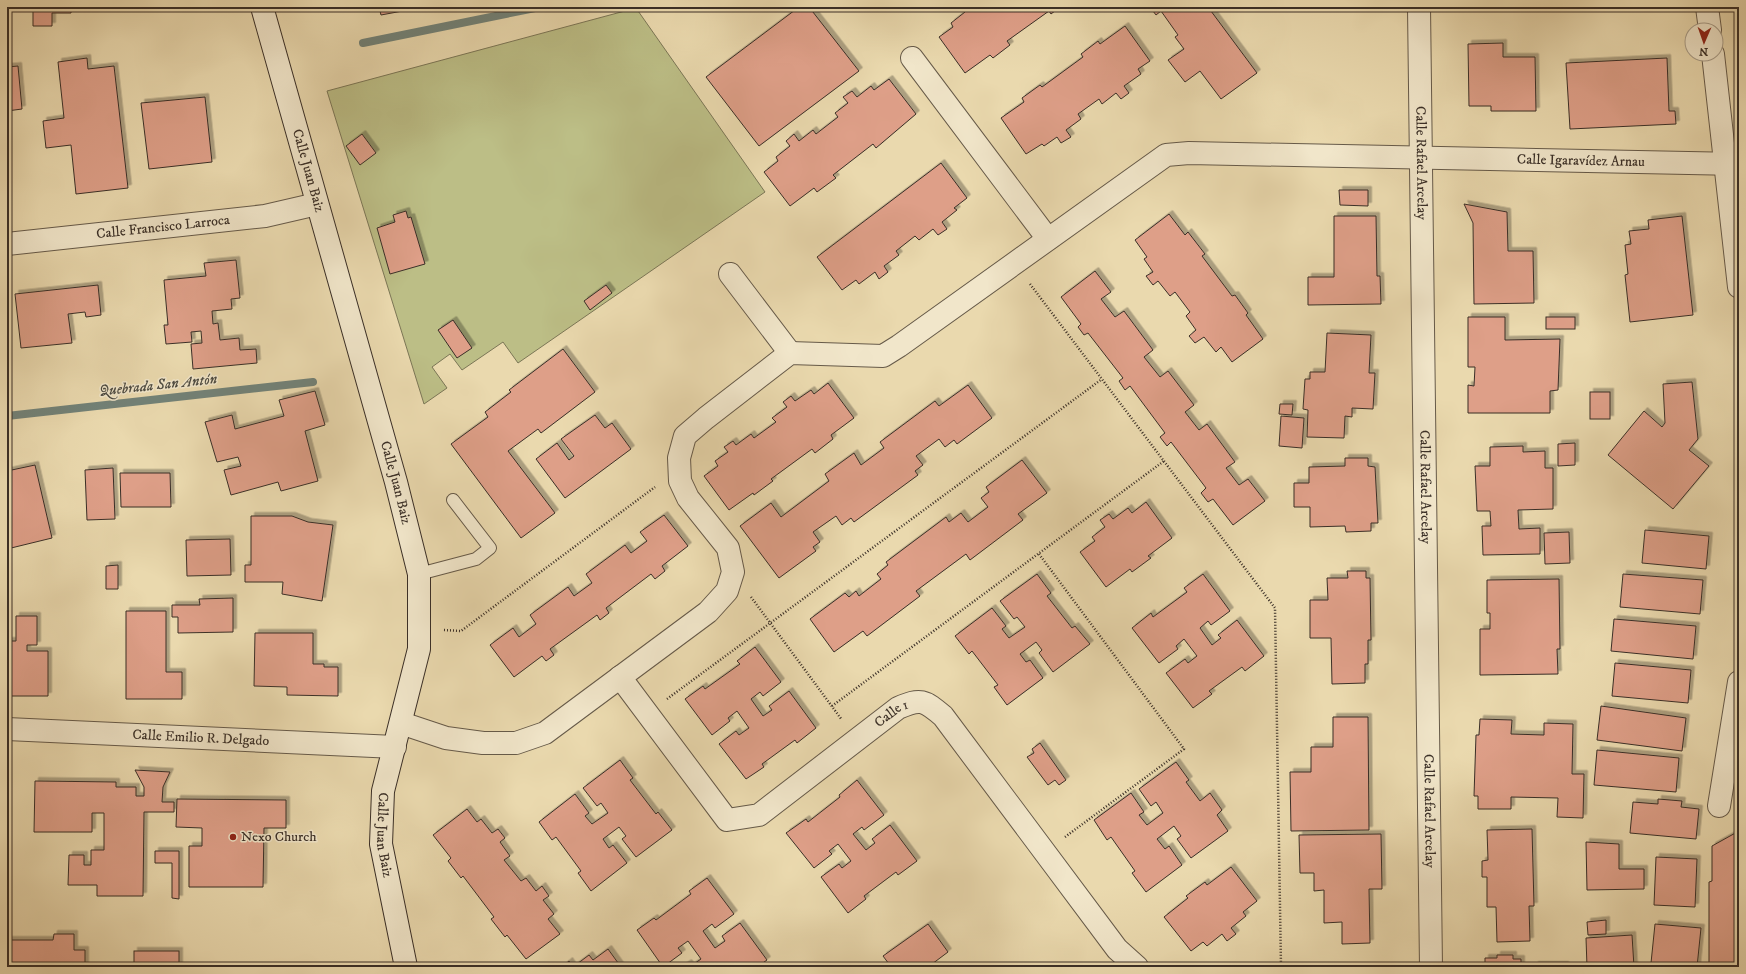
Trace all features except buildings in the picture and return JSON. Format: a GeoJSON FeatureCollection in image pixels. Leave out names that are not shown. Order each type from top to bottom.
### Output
{"type":"FeatureCollection","features":[{"type":"Feature","properties":{"kind":"street","name":"Calle Juan Baiz"},"geometry":{"type":"LineString","coordinates":[[262,7],[396,482],[419,574],[419,650],[383,791],[381,844],[406,967]]}},
{"type":"Feature","properties":{"kind":"street","name":"Calle Rafael Arcelay"},"geometry":{"type":"LineString","coordinates":[[1419,7],[1431,967]]}},
{"type":"Feature","properties":{"kind":"street"},"geometry":{"type":"LineString","coordinates":[[1707,7],[1709,22]]}},
{"type":"Feature","properties":{"kind":"street"},"geometry":{"type":"LineString","coordinates":[[912,58],[1048,239]]}},
{"type":"Feature","properties":{"kind":"street"},"geometry":{"type":"LineString","coordinates":[[1713,62],[1732,164],[1739,287]]}},
{"type":"Feature","properties":{"kind":"street","name":"Calle Igaravídez Arnau"},"geometry":{"type":"LineString","coordinates":[[790,353],[883,356],[1166,155],[1189,153],[1732,164]]}},
{"type":"Feature","properties":{"kind":"street","name":"Calle Francisco Larroca"},"geometry":{"type":"LineString","coordinates":[[7,244],[265,216],[317,204]]}},
{"type":"Feature","properties":{"kind":"street"},"geometry":{"type":"LineString","coordinates":[[401,723],[446,738],[483,743],[516,743],[545,733],[708,612],[727,591],[733,572],[728,548],[688,498],[680,481],[679,458],[685,436],[790,353],[730,274]]}},
{"type":"Feature","properties":{"kind":"street","name":"Calle 1"},"geometry":{"type":"LineString","coordinates":[[620,677],[727,820],[759,815],[898,708],[915,701],[928,704],[944,716],[1117,949],[1137,967]]}},
{"type":"Feature","properties":{"kind":"street"},"geometry":{"type":"LineString","coordinates":[[1719,806],[1739,682]]}},
{"type":"Feature","properties":{"kind":"street","name":"Calle Emilio R. Delgado"},"geometry":{"type":"LineString","coordinates":[[7,729],[395,747]]}},
{"type":"Feature","properties":{"kind":"lane"},"geometry":{"type":"LineString","coordinates":[[419,574],[476,559],[490,548],[453,500]]}},
{"type":"Feature","properties":{"kind":"path"},"geometry":{"type":"LineString","coordinates":[[1014,264],[1276,608],[1280,967]]}},
{"type":"Feature","properties":{"kind":"path"},"geometry":{"type":"LineString","coordinates":[[648,714],[1102,379]]}},
{"type":"Feature","properties":{"kind":"path"},"geometry":{"type":"LineString","coordinates":[[832,706],[1164,461]]}},
{"type":"Feature","properties":{"kind":"path"},"geometry":{"type":"LineString","coordinates":[[419,629],[461,631],[680,469]]}},
{"type":"Feature","properties":{"kind":"path"},"geometry":{"type":"LineString","coordinates":[[1038,554],[1184,749],[1045,852]]}},
{"type":"Feature","properties":{"kind":"path"},"geometry":{"type":"LineString","coordinates":[[733,572],[857,740]]}},
{"type":"Feature","properties":{"kind":"green space"},"geometry":{"type":"Polygon","coordinates":[[[636,8],[765,192],[518,363],[503,342],[462,370],[450,354],[432,367],[447,388],[424,404],[327,91],[636,8]]]}},
{"type":"Feature","properties":{"kind":"waterway"},"geometry":{"type":"LineString","coordinates":[[363,43],[540,7]]}},
{"type":"Feature","properties":{"kind":"waterway","name":"Quebrada San Antón"},"geometry":{"type":"LineString","coordinates":[[7,416],[313,382]]}},
{"type":"Feature","properties":{"kind":"place","name":"Nexo Church"},"geometry":{"type":"Point","coordinates":[233,837]}}]}
